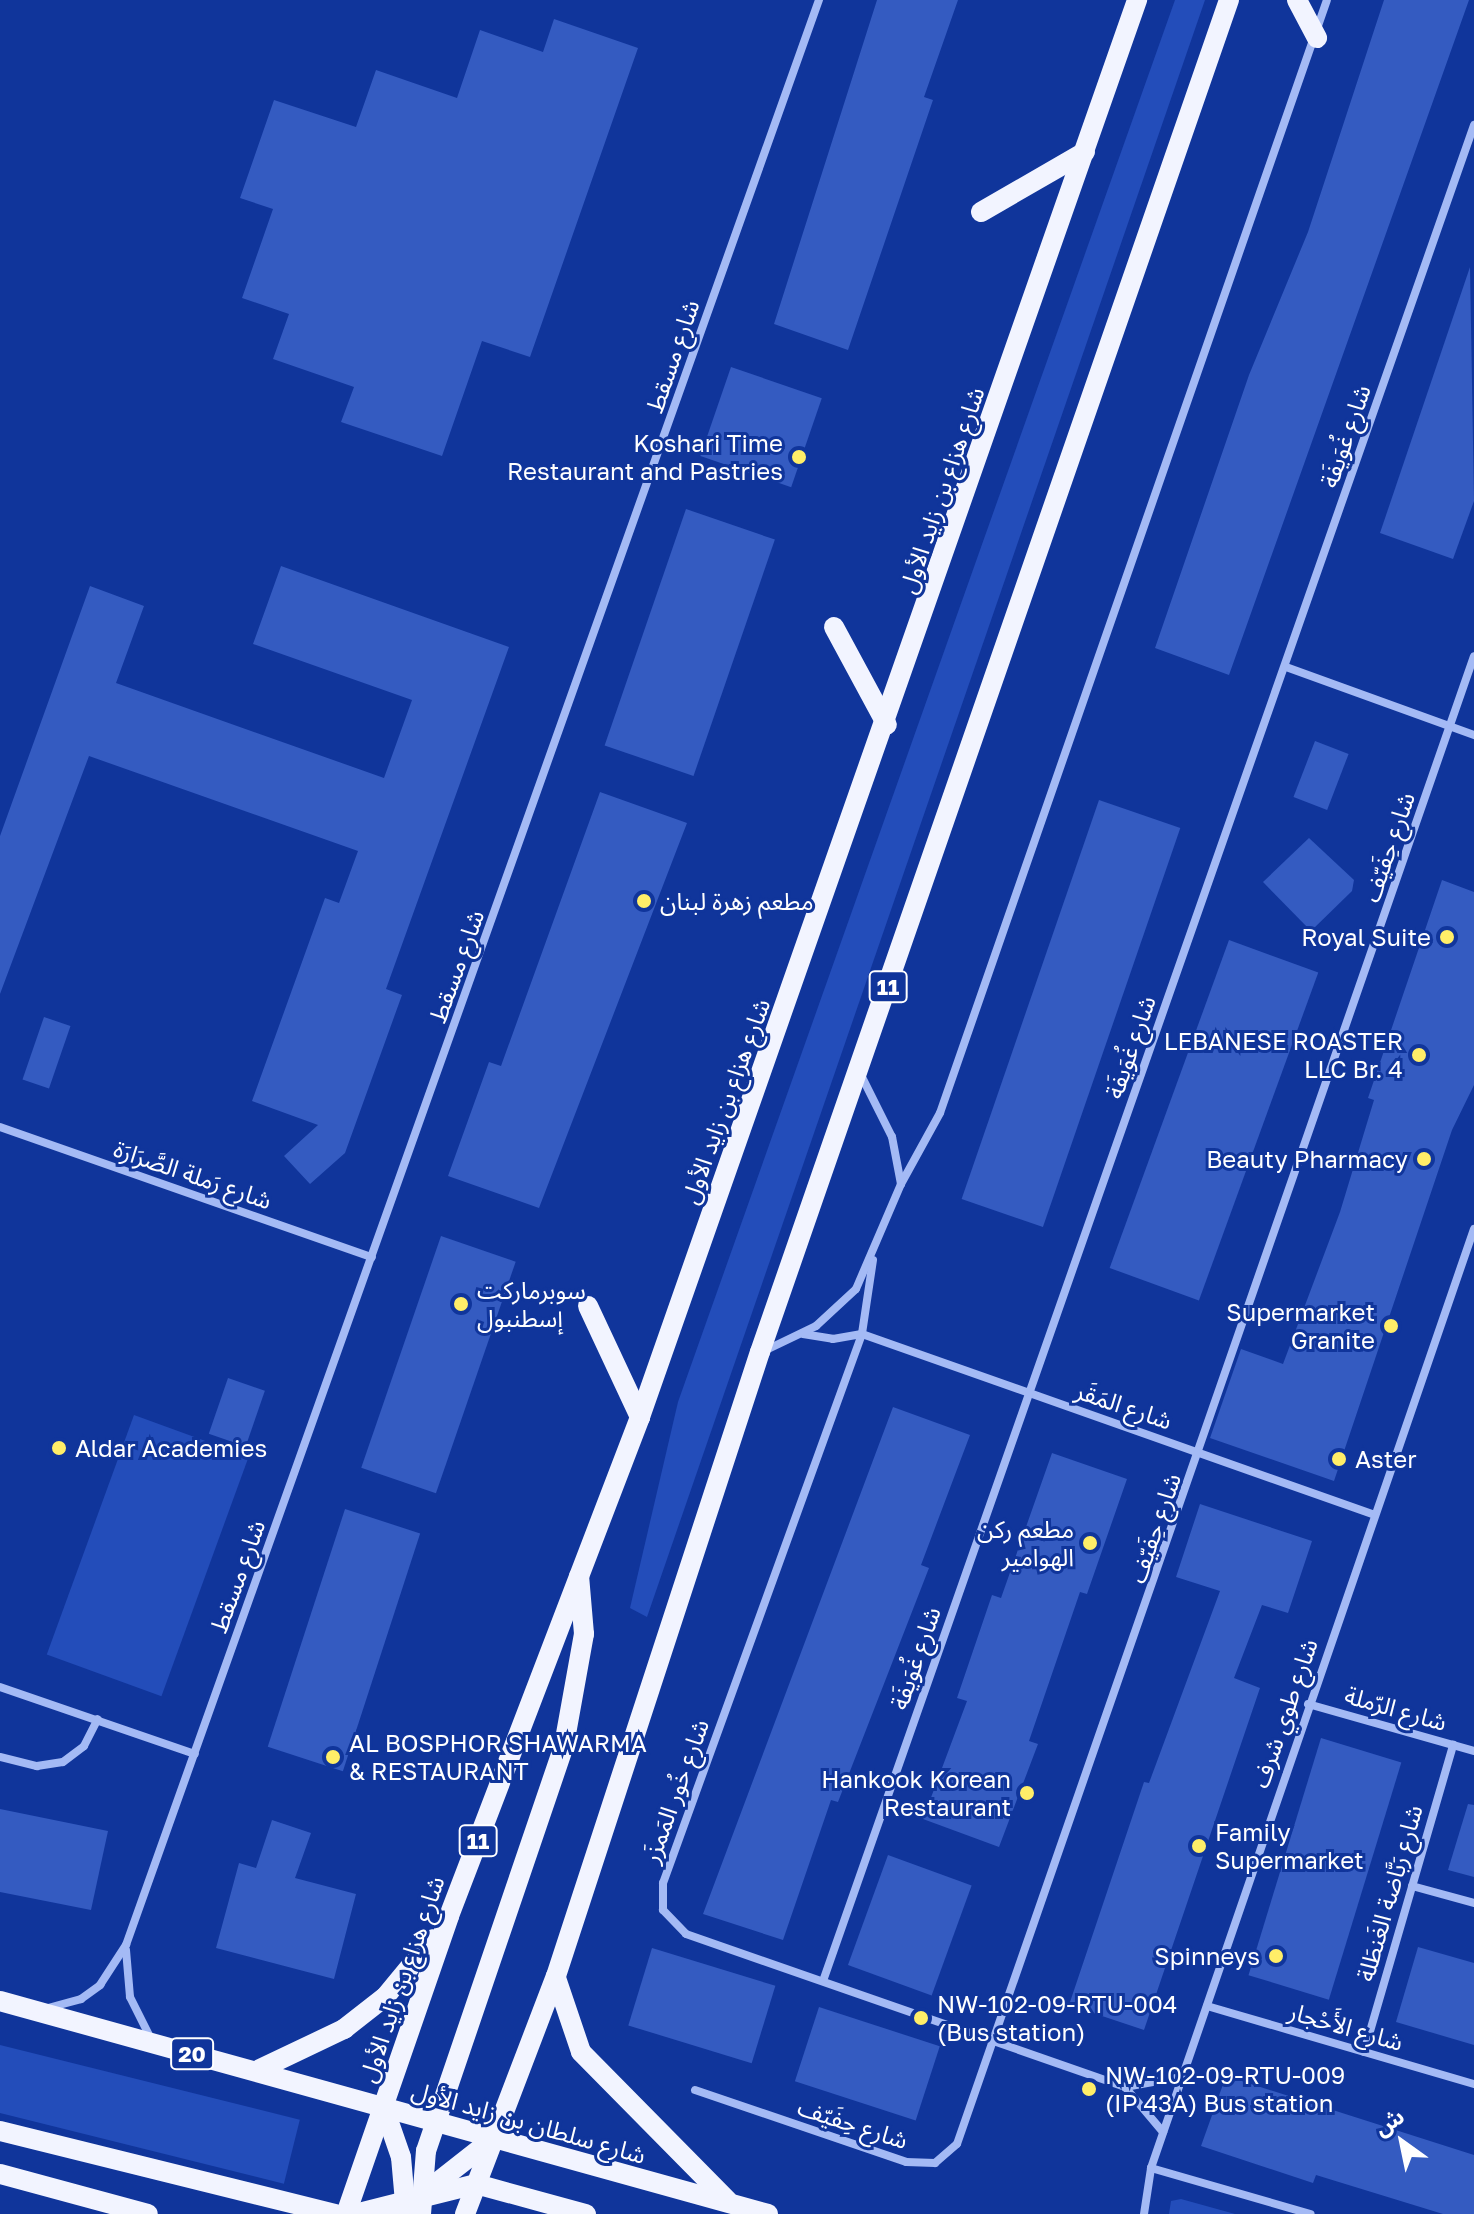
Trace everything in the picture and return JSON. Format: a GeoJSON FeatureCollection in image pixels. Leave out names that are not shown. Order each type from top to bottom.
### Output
{"type":"FeatureCollection","features":[{"type":"Feature","properties":{"kind":"main road","name":"شارع هزاع بن زايد الأول"},"geometry":{"type":"LineString","coordinates":[[346,2214],[449,1916],[640,1417],[887,725],[1137,0]]}},
{"type":"Feature","properties":{"kind":"main road","name":"11"},"geometry":{"type":"LineString","coordinates":[[465,2214],[556,1976],[760,1352],[1229,0]]}},
{"type":"Feature","properties":{"kind":"main road"},"geometry":{"type":"LineString","coordinates":[[1297,0],[1317,38]]}},
{"type":"Feature","properties":{"kind":"main road"},"geometry":{"type":"LineString","coordinates":[[981,212],[1085,152]]}},
{"type":"Feature","properties":{"kind":"main road"},"geometry":{"type":"LineString","coordinates":[[834,627],[887,725]]}},
{"type":"Feature","properties":{"kind":"main road"},"geometry":{"type":"LineString","coordinates":[[588,1306],[640,1417]]}},
{"type":"Feature","properties":{"kind":"main road"},"geometry":{"type":"LineString","coordinates":[[413,2204],[436,2123],[564,1745],[584,1634],[579,1576]]}},
{"type":"Feature","properties":{"kind":"main road"},"geometry":{"type":"LineString","coordinates":[[256,2071],[317,2046],[385,1997],[449,1916]]}},
{"type":"Feature","properties":{"kind":"main road"},"geometry":{"type":"LineString","coordinates":[[556,1976],[560,2003],[581,2052],[731,2204]]}},
{"type":"Feature","properties":{"kind":"main road","name":"شارع سلطان بن زايد الأول"},"geometry":{"type":"LineString","coordinates":[[0,2001],[768,2214]]}},
{"type":"Feature","properties":{"kind":"main road"},"geometry":{"type":"LineString","coordinates":[[384,2108],[413,2204]]}},
{"type":"Feature","properties":{"kind":"main road"},"geometry":{"type":"LineString","coordinates":[[0,2131],[336,2214]]}},
{"type":"Feature","properties":{"kind":"main road"},"geometry":{"type":"LineString","coordinates":[[355,2214],[413,2204],[493,2138]]}},
{"type":"Feature","properties":{"kind":"main road"},"geometry":{"type":"LineString","coordinates":[[0,2174],[148,2214]]}},
{"type":"Feature","properties":{"kind":"main road"},"geometry":{"type":"LineString","coordinates":[[386,2214],[476,2184],[586,2214]]}},
{"type":"Feature","properties":{"kind":"street","name":"شارع مسقط"},"geometry":{"type":"LineString","coordinates":[[34,2009],[81,1999],[108,1976],[126,1945],[819,0]]}},
{"type":"Feature","properties":{"kind":"street"},"geometry":{"type":"LineString","coordinates":[[760,1352],[803,1334],[844,1304],[873,1260],[901,1184],[940,1113],[1317,38],[1327,0]]}},
{"type":"Feature","properties":{"kind":"street","name":"شارع غُوَيفَة"},"geometry":{"type":"LineString","coordinates":[[823,1981],[1474,125]]}},
{"type":"Feature","properties":{"kind":"street","name":"شارع حِفَيّف"},"geometry":{"type":"LineString","coordinates":[[695,2090],[906,2162],[935,2163],[957,2144],[1201,1453],[1474,656]]}},
{"type":"Feature","properties":{"kind":"street"},"geometry":{"type":"LineString","coordinates":[[1286,667],[1474,735]]}},
{"type":"Feature","properties":{"kind":"street"},"geometry":{"type":"LineString","coordinates":[[859,1070],[892,1137],[901,1184]]}},
{"type":"Feature","properties":{"kind":"street","name":"شارع رَملة الصَّرَارَة"},"geometry":{"type":"LineString","coordinates":[[0,1127],[372,1257]]}},
{"type":"Feature","properties":{"kind":"street","name":"شارع طوي شرف"},"geometry":{"type":"LineString","coordinates":[[1144,2214],[1151,2168],[1163,2132],[1372,1514],[1474,1229]]}},
{"type":"Feature","properties":{"kind":"street","name":"شارع خُور المَمزَر"},"geometry":{"type":"LineString","coordinates":[[873,1260],[862,1334],[661,1896],[663,1910],[686,1934],[1125,2087],[1182,2077]]}},
{"type":"Feature","properties":{"kind":"street"},"geometry":{"type":"LineString","coordinates":[[803,1334],[833,1339],[862,1334]]}},
{"type":"Feature","properties":{"kind":"street","name":"شارع المَقَر"},"geometry":{"type":"LineString","coordinates":[[862,1334],[1372,1514]]}},
{"type":"Feature","properties":{"kind":"street"},"geometry":{"type":"LineString","coordinates":[[0,1687],[195,1754]]}},
{"type":"Feature","properties":{"kind":"street","name":"شارع الرّملة"},"geometry":{"type":"LineString","coordinates":[[1308,1704],[1474,1751]]}},
{"type":"Feature","properties":{"kind":"street"},"geometry":{"type":"LineString","coordinates":[[0,1757],[37,1766],[63,1762],[84,1746],[98,1719]]}},
{"type":"Feature","properties":{"kind":"street","name":"شارع رَبَّاضة الغَنطَلة"},"geometry":{"type":"LineString","coordinates":[[1364,2052],[1453,1745]]}},
{"type":"Feature","properties":{"kind":"street"},"geometry":{"type":"LineString","coordinates":[[1412,1886],[1474,1903]]}},
{"type":"Feature","properties":{"kind":"street","name":"شارع مسقط"},"geometry":{"type":"LineString","coordinates":[[126,1945],[130,1997],[153,2043]]}},
{"type":"Feature","properties":{"kind":"street","name":"شارع الأَحْجار"},"geometry":{"type":"LineString","coordinates":[[1207,2006],[1474,2084]]}},
{"type":"Feature","properties":{"kind":"street"},"geometry":{"type":"LineString","coordinates":[[1125,2087],[1163,2132]]}},
{"type":"Feature","properties":{"kind":"street"},"geometry":{"type":"LineString","coordinates":[[1151,2168],[1310,2214]]}},
{"type":"Feature","properties":{"kind":"shaded area"},"geometry":{"type":"Polygon","coordinates":[[[1175,0],[1205,0],[647,1617],[630,1608],[678,1402],[1175,0]]]}},
{"type":"Feature","properties":{"kind":"shaded area"},"geometry":{"type":"Polygon","coordinates":[[[134,1415],[249,1457],[161,1696],[47,1655],[134,1415]]]}},
{"type":"Feature","properties":{"kind":"shaded area"},"geometry":{"type":"Polygon","coordinates":[[[0,2045],[300,2120],[284,2184],[0,2113],[0,2045]]]}},
{"type":"Feature","properties":{"kind":"shaded area"},"geometry":{"type":"Polygon","coordinates":[[[1181,2199],[1235,2214],[1169,2214],[1171,2201],[1181,2199]]]}},
{"type":"Feature","properties":{"kind":"building"},"geometry":{"type":"Polygon","coordinates":[[[877,0],[958,0],[924,97],[933,100],[848,350],[774,324],[877,0]]]}},
{"type":"Feature","properties":{"kind":"building"},"geometry":{"type":"Polygon","coordinates":[[[1384,0],[1469,0],[1229,675],[1155,648],[1249,375],[1308,232],[1384,0]]]}},
{"type":"Feature","properties":{"kind":"building"},"geometry":{"type":"Polygon","coordinates":[[[554,19],[638,48],[530,357],[482,341],[442,456],[341,422],[354,387],[273,359],[289,314],[242,298],[273,209],[240,198],[274,100],[356,127],[376,70],[457,98],[480,30],[543,52],[554,19]]]}},
{"type":"Feature","properties":{"kind":"building"},"geometry":{"type":"Polygon","coordinates":[[[1470,267],[1474,501],[1453,559],[1380,533],[1470,267]]]}},
{"type":"Feature","properties":{"kind":"building"},"geometry":{"type":"Polygon","coordinates":[[[731,367],[822,398],[791,487],[700,456],[731,367]]]}},
{"type":"Feature","properties":{"kind":"building"},"geometry":{"type":"Polygon","coordinates":[[[686,509],[775,540],[693,776],[605,745],[686,509]]]}},
{"type":"Feature","properties":{"kind":"building"},"geometry":{"type":"Polygon","coordinates":[[[281,566],[509,647],[386,989],[402,995],[345,1153],[310,1184],[284,1156],[318,1125],[252,1101],[325,898],[339,903],[358,851],[89,756],[0,994],[0,836],[90,586],[144,606],[116,683],[384,778],[412,700],[253,644],[281,566]]]}},
{"type":"Feature","properties":{"kind":"building"},"geometry":{"type":"Polygon","coordinates":[[[1315,741],[1349,754],[1327,810],[1293,797],[1315,741]]]}},
{"type":"Feature","properties":{"kind":"building"},"geometry":{"type":"Polygon","coordinates":[[[600,792],[687,823],[539,1208],[448,1176],[489,1062],[501,1066],[600,792]]]}},
{"type":"Feature","properties":{"kind":"building"},"geometry":{"type":"Polygon","coordinates":[[[1099,800],[1180,828],[1043,1227],[962,1199],[1099,800]]]}},
{"type":"Feature","properties":{"kind":"building"},"geometry":{"type":"Polygon","coordinates":[[[1309,838],[1354,880],[1352,891],[1311,931],[1263,882],[1309,838]]]}},
{"type":"Feature","properties":{"kind":"building"},"geometry":{"type":"Polygon","coordinates":[[[1442,880],[1474,892],[1474,1085],[1452,1130],[1334,1481],[1210,1438],[1241,1349],[1283,1364],[1340,1212],[1374,1100],[1368,1098],[1442,880]]]}},
{"type":"Feature","properties":{"kind":"building"},"geometry":{"type":"Polygon","coordinates":[[[1229,940],[1318,972],[1199,1300],[1110,1268],[1229,940]]]}},
{"type":"Feature","properties":{"kind":"building"},"geometry":{"type":"Polygon","coordinates":[[[44,1017],[70,1026],[49,1089],[23,1079],[44,1017]]]}},
{"type":"Feature","properties":{"kind":"building"},"geometry":{"type":"Polygon","coordinates":[[[441,1236],[516,1262],[436,1493],[361,1468],[441,1236]]]}},
{"type":"Feature","properties":{"kind":"building"},"geometry":{"type":"Polygon","coordinates":[[[228,1378],[265,1391],[246,1446],[209,1434],[228,1378]]]}},
{"type":"Feature","properties":{"kind":"building"},"geometry":{"type":"Polygon","coordinates":[[[893,1407],[970,1435],[921,1565],[929,1568],[838,1802],[831,1800],[783,1940],[703,1914],[893,1407]]]}},
{"type":"Feature","properties":{"kind":"building"},"geometry":{"type":"Polygon","coordinates":[[[1052,1453],[1127,1479],[1087,1594],[1080,1592],[1029,1741],[1038,1744],[999,1847],[923,1819],[967,1701],[957,1698],[992,1595],[1001,1598],[1052,1453]]]}},
{"type":"Feature","properties":{"kind":"building"},"geometry":{"type":"Polygon","coordinates":[[[1200,1504],[1312,1541],[1288,1613],[1262,1605],[1234,1678],[1260,1688],[1144,2030],[1069,2005],[1144,1782],[1149,1783],[1220,1591],[1176,1577],[1200,1504]]]}},
{"type":"Feature","properties":{"kind":"building"},"geometry":{"type":"Polygon","coordinates":[[[345,1509],[420,1533],[343,1771],[268,1747],[345,1509]]]}},
{"type":"Feature","properties":{"kind":"building"},"geometry":{"type":"Polygon","coordinates":[[[1321,1738],[1401,1763],[1329,2000],[1248,1975],[1321,1738]]]}},
{"type":"Feature","properties":{"kind":"building"},"geometry":{"type":"Polygon","coordinates":[[[1468,1804],[1474,1805],[1474,1877],[1448,1870],[1468,1804]]]}},
{"type":"Feature","properties":{"kind":"building"},"geometry":{"type":"Polygon","coordinates":[[[0,1809],[108,1831],[91,1910],[0,1892],[0,1809]]]}},
{"type":"Feature","properties":{"kind":"building"},"geometry":{"type":"Polygon","coordinates":[[[272,1820],[311,1833],[295,1878],[356,1894],[334,1979],[216,1948],[239,1863],[256,1868],[272,1820]]]}},
{"type":"Feature","properties":{"kind":"building"},"geometry":{"type":"Polygon","coordinates":[[[888,1855],[972,1885],[932,1995],[848,1965],[888,1855]]]}},
{"type":"Feature","properties":{"kind":"building"},"geometry":{"type":"Polygon","coordinates":[[[1418,1947],[1474,1963],[1474,2045],[1396,2022],[1418,1947]]]}},
{"type":"Feature","properties":{"kind":"building"},"geometry":{"type":"Polygon","coordinates":[[[652,1948],[775,1986],[752,2063],[628,2025],[652,1948]]]}},
{"type":"Feature","properties":{"kind":"building"},"geometry":{"type":"Polygon","coordinates":[[[819,2007],[940,2046],[916,2120],[795,2081],[819,2007]]]}},
{"type":"Feature","properties":{"kind":"building"},"geometry":{"type":"Polygon","coordinates":[[[1226,2076],[1474,2155],[1474,2214],[1443,2214],[1316,2175],[1313,2183],[1201,2146],[1226,2076]]]}},
{"type":"Feature","properties":{"kind":"place","name":"Koshari Time Restaurant and Pastries"},"geometry":{"type":"Point","coordinates":[799,457]}},
{"type":"Feature","properties":{"kind":"place","name":"مطعم زهرة لبنان"},"geometry":{"type":"Point","coordinates":[644,901]}},
{"type":"Feature","properties":{"kind":"place","name":"Royal Suite"},"geometry":{"type":"Point","coordinates":[1447,937]}},
{"type":"Feature","properties":{"kind":"place","name":"LEBANESE ROASTER LLC Br. 4"},"geometry":{"type":"Point","coordinates":[1419,1055]}},
{"type":"Feature","properties":{"kind":"place","name":"Beauty Pharmacy"},"geometry":{"type":"Point","coordinates":[1424,1159]}},
{"type":"Feature","properties":{"kind":"place","name":"سوبرماركت إسطنبول"},"geometry":{"type":"Point","coordinates":[461,1304]}},
{"type":"Feature","properties":{"kind":"place","name":"Supermarket Granite"},"geometry":{"type":"Point","coordinates":[1391,1326]}},
{"type":"Feature","properties":{"kind":"place","name":"Aldar Academies"},"geometry":{"type":"Point","coordinates":[59,1448]}},
{"type":"Feature","properties":{"kind":"place","name":"Aster"},"geometry":{"type":"Point","coordinates":[1339,1459]}},
{"type":"Feature","properties":{"kind":"place","name":"مطعم ركن الهوامير"},"geometry":{"type":"Point","coordinates":[1090,1543]}},
{"type":"Feature","properties":{"kind":"place","name":"AL BOSPHOR SHAWARMA & RESTAURANT"},"geometry":{"type":"Point","coordinates":[333,1757]}},
{"type":"Feature","properties":{"kind":"place","name":"Hankook Korean Restaurant"},"geometry":{"type":"Point","coordinates":[1027,1793]}},
{"type":"Feature","properties":{"kind":"place","name":"Family Supermarket"},"geometry":{"type":"Point","coordinates":[1199,1846]}},
{"type":"Feature","properties":{"kind":"place","name":"Spinneys"},"geometry":{"type":"Point","coordinates":[1276,1956]}},
{"type":"Feature","properties":{"kind":"place","name":"NW-102-09-RTU-004 (Bus station)"},"geometry":{"type":"Point","coordinates":[921,2018]}},
{"type":"Feature","properties":{"kind":"place","name":"NW-102-09-RTU-009 (IP 43A) Bus station"},"geometry":{"type":"Point","coordinates":[1089,2089]}}]}
